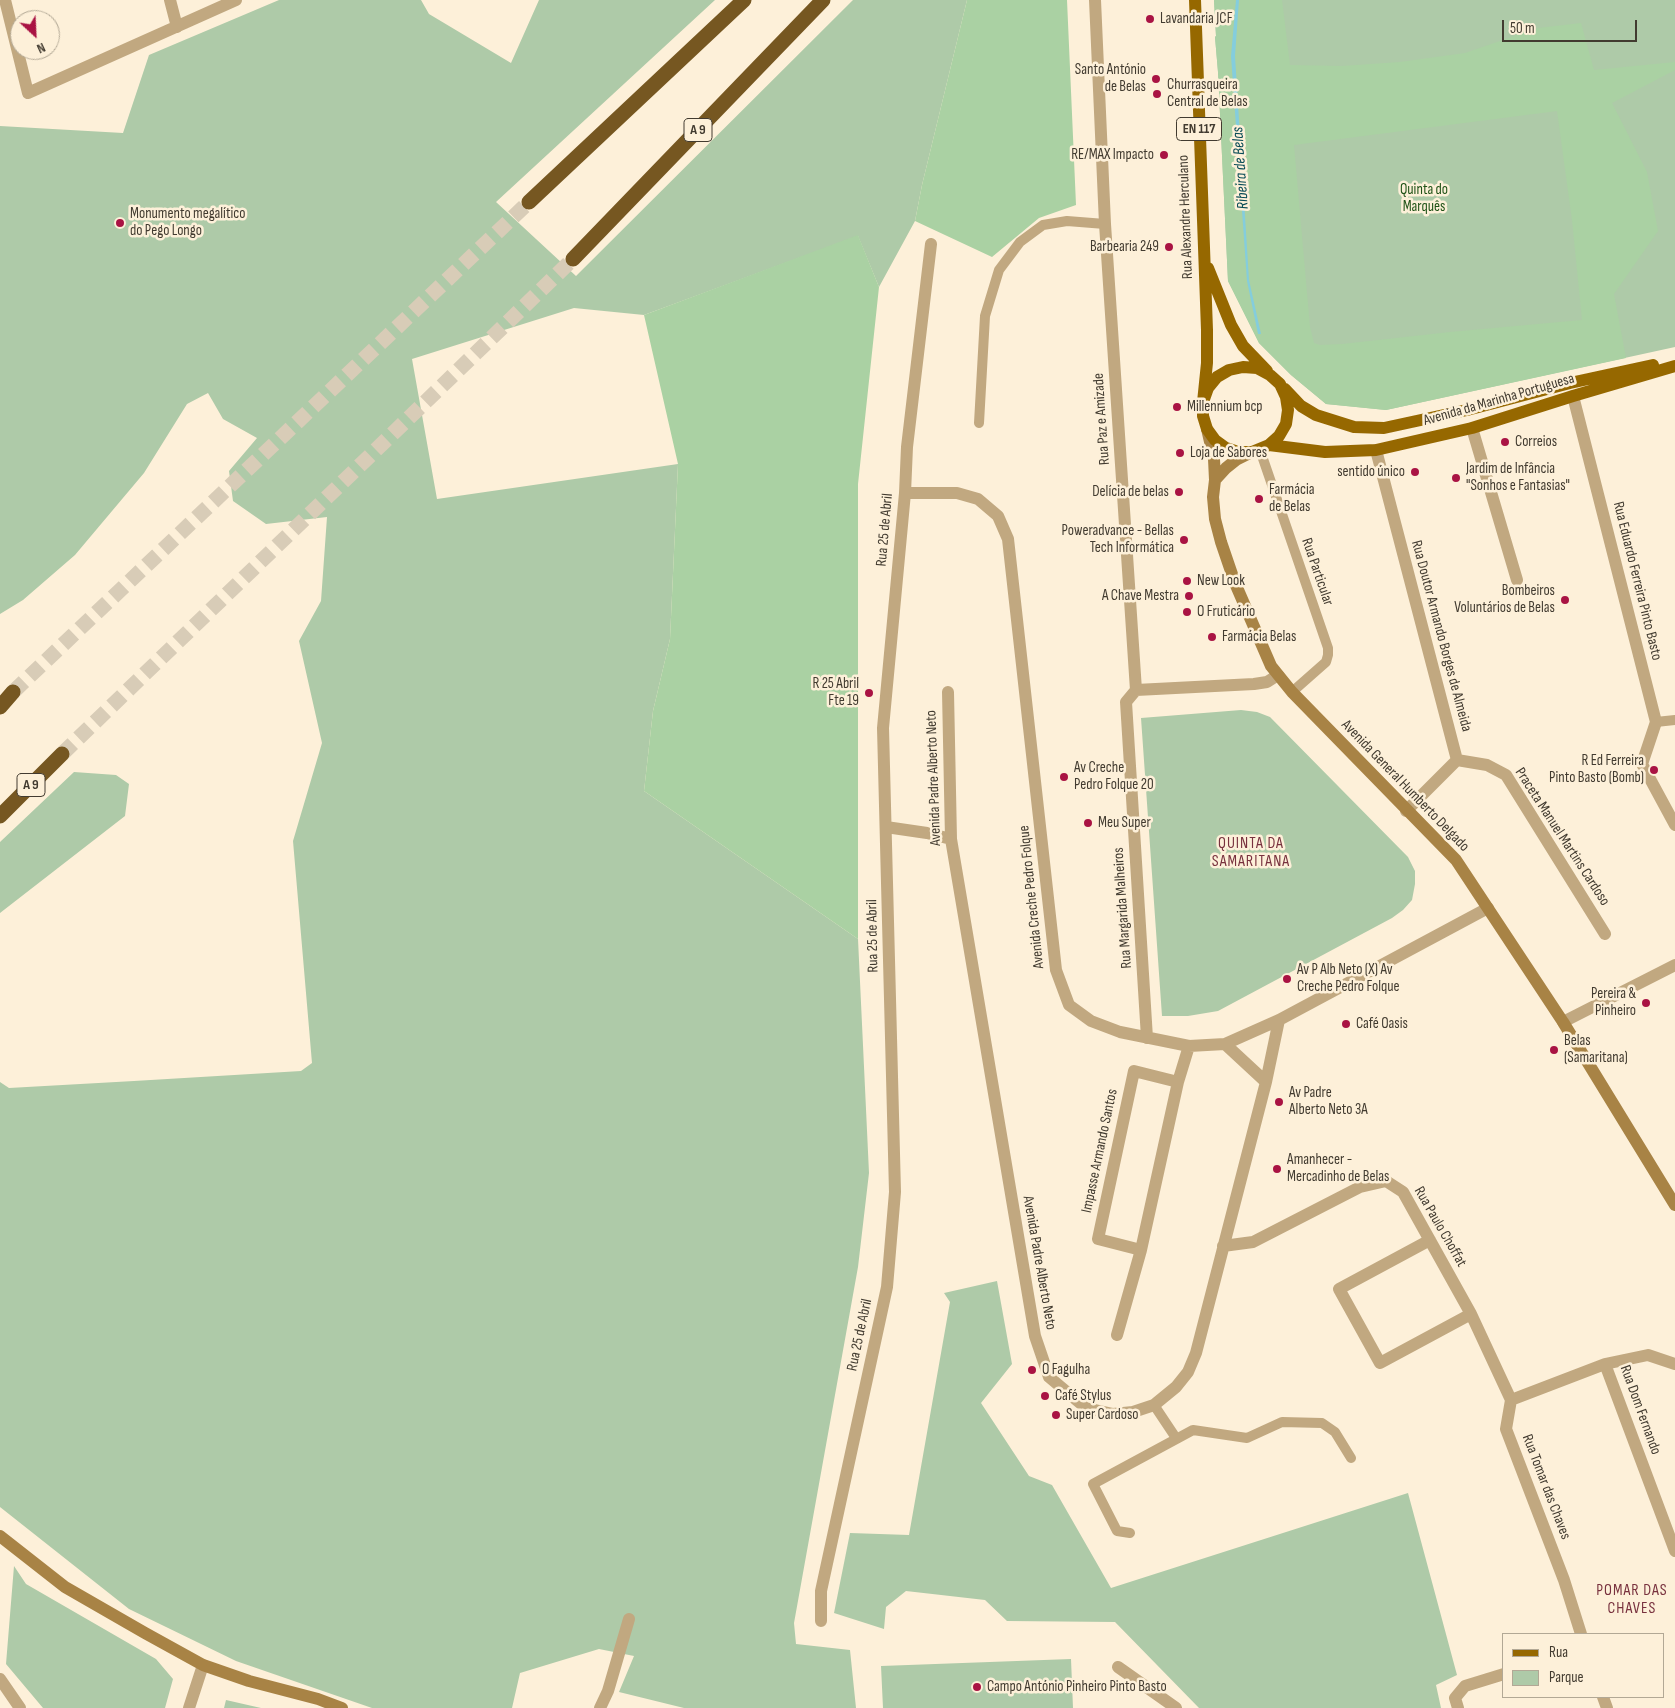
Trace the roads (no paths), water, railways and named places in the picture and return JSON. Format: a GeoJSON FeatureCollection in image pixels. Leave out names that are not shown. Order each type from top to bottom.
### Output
{"type":"FeatureCollection","features":[{"type":"Feature","properties":{"kind":"highway"},"geometry":{"type":"LineString","coordinates":[[529,202],[744,0]]}},
{"type":"Feature","properties":{"kind":"highway","name":"A 9"},"geometry":{"type":"LineString","coordinates":[[573,259],[823,0]]}},
{"type":"Feature","properties":{"kind":"highway"},"geometry":{"type":"LineString","coordinates":[[0,707],[13,692]]}},
{"type":"Feature","properties":{"kind":"highway","name":"A 9"},"geometry":{"type":"LineString","coordinates":[[0,816],[62,754]]}},
{"type":"Feature","properties":{"kind":"main road","name":"Rua Alexandre Herculano"},"geometry":{"type":"LineString","coordinates":[[1194,0],[1207,363],[1203,416],[1207,429]]}},
{"type":"Feature","properties":{"kind":"main road"},"geometry":{"type":"LineString","coordinates":[[1204,259],[1232,326],[1248,351],[1280,384],[1286,396],[1288,410],[1286,424],[1279,436],[1226,468],[1215,480]]}},
{"type":"Feature","properties":{"kind":"main road","name":"Avenida da Marinha Portuguesa"},"geometry":{"type":"LineString","coordinates":[[1280,384],[1301,406],[1316,415],[1354,427],[1384,428],[1675,360]]}},
{"type":"Feature","properties":{"kind":"main road","name":"Avenida da Marinha Portuguesa"},"geometry":{"type":"LineString","coordinates":[[1260,449],[1325,452],[1376,450],[1472,428],[1675,366]]}},
{"type":"Feature","properties":{"kind":"main road"},"geometry":{"type":"LineString","coordinates":[[1203,402],[1208,388],[1217,377],[1229,370],[1243,367],[1258,368],[1270,375]]}},
{"type":"Feature","properties":{"kind":"main road"},"geometry":{"type":"LineString","coordinates":[[1207,429],[1215,440],[1226,448],[1238,452],[1260,449]]}},
{"type":"Feature","properties":{"kind":"main road","name":"Avenida General Humberto Delgado"},"geometry":{"type":"LineString","coordinates":[[1207,429],[1214,459],[1215,480],[1213,497],[1215,520],[1220,542],[1264,654],[1292,692],[1406,811],[1456,860],[1563,1022],[1675,1205]]}},
{"type":"Feature","properties":{"kind":"main road"},"geometry":{"type":"LineString","coordinates":[[0,1536],[65,1586],[145,1634],[204,1665],[249,1681],[318,1699],[342,1708]]}},
{"type":"Feature","properties":{"kind":"street"},"geometry":{"type":"LineString","coordinates":[[5,0],[28,93],[236,0]]}},
{"type":"Feature","properties":{"kind":"street"},"geometry":{"type":"LineString","coordinates":[[170,0],[177,26]]}},
{"type":"Feature","properties":{"kind":"street","name":"Rua Paz e Amizade"},"geometry":{"type":"LineString","coordinates":[[1096,0],[1105,224],[1136,690]]}},
{"type":"Feature","properties":{"kind":"street","name":"Rua 25 de Abril"},"geometry":{"type":"LineString","coordinates":[[821,1621],[821,1591],[888,1278],[895,1192],[883,728],[908,442],[930,244]]}},
{"type":"Feature","properties":{"kind":"street","name":"Rua Eduardo Ferreira Pinto Basto"},"geometry":{"type":"LineString","coordinates":[[1573,396],[1656,722]]}},
{"type":"Feature","properties":{"kind":"street"},"geometry":{"type":"LineString","coordinates":[[1472,428],[1517,580]]}},
{"type":"Feature","properties":{"kind":"street","name":"Rua Doutor Armando Borges de Almeida"},"geometry":{"type":"LineString","coordinates":[[1376,450],[1457,760]]}},
{"type":"Feature","properties":{"kind":"street","name":"Avenida Creche Pedro Folque"},"geometry":{"type":"LineString","coordinates":[[905,493],[957,493],[978,499],[998,516],[1008,539],[1056,970],[1069,1005],[1091,1021],[1120,1032],[1189,1046],[1225,1044],[1279,1020],[1488,908]]}},
{"type":"Feature","properties":{"kind":"street"},"geometry":{"type":"LineString","coordinates":[[1136,690],[1247,685],[1267,682],[1278,675]]}},
{"type":"Feature","properties":{"kind":"street","name":"Rua Margarida Malheiros"},"geometry":{"type":"LineString","coordinates":[[1136,690],[1126,702],[1147,1038]]}},
{"type":"Feature","properties":{"kind":"street","name":"Avenida Padre Alberto Neto"},"geometry":{"type":"LineString","coordinates":[[948,692],[950,839],[1034,1336],[1049,1377],[1086,1408],[1113,1414],[1134,1412],[1154,1405],[1176,1387],[1188,1372],[1196,1353],[1266,1082],[1279,1020]]}},
{"type":"Feature","properties":{"kind":"street"},"geometry":{"type":"LineString","coordinates":[[1656,722],[1642,764],[1675,825]]}},
{"type":"Feature","properties":{"kind":"street"},"geometry":{"type":"LineString","coordinates":[[1406,811],[1457,760]]}},
{"type":"Feature","properties":{"kind":"street","name":"Praceta Manuel Martins Cardoso"},"geometry":{"type":"LineString","coordinates":[[1457,760],[1486,764],[1506,775],[1605,934]]}},
{"type":"Feature","properties":{"kind":"street"},"geometry":{"type":"LineString","coordinates":[[886,827],[927,833],[950,839]]}},
{"type":"Feature","properties":{"kind":"street"},"geometry":{"type":"LineString","coordinates":[[1563,1022],[1675,966]]}},
{"type":"Feature","properties":{"kind":"street"},"geometry":{"type":"LineString","coordinates":[[1225,1044],[1266,1082]]}},
{"type":"Feature","properties":{"kind":"street"},"geometry":{"type":"LineString","coordinates":[[1117,1335],[1141,1250],[1178,1082],[1189,1046]]}},
{"type":"Feature","properties":{"kind":"street","name":"Impasse Armando Santos"},"geometry":{"type":"LineString","coordinates":[[1141,1250],[1098,1239],[1134,1071],[1178,1082]]}},
{"type":"Feature","properties":{"kind":"street","name":"Rua Paulo Choffat"},"geometry":{"type":"LineString","coordinates":[[1223,1246],[1253,1242],[1360,1186],[1386,1181],[1403,1192],[1471,1314],[1511,1400]]}},
{"type":"Feature","properties":{"kind":"street"},"geometry":{"type":"LineString","coordinates":[[1430,1240],[1340,1289],[1380,1363],[1471,1314]]}},
{"type":"Feature","properties":{"kind":"street"},"geometry":{"type":"LineString","coordinates":[[1511,1400],[1605,1364],[1648,1354],[1675,1364]]}},
{"type":"Feature","properties":{"kind":"street","name":"Rua Dom Fernando"},"geometry":{"type":"LineString","coordinates":[[1605,1364],[1675,1551]]}},
{"type":"Feature","properties":{"kind":"street","name":"Rua Tomar das Chaves"},"geometry":{"type":"LineString","coordinates":[[1511,1400],[1506,1429],[1564,1580],[1581,1633]]}},
{"type":"Feature","properties":{"kind":"street"},"geometry":{"type":"LineString","coordinates":[[600,1708],[608,1691],[629,1619]]}},
{"type":"Feature","properties":{"kind":"street"},"geometry":{"type":"LineString","coordinates":[[189,1708],[204,1665]]}},
{"type":"Feature","properties":{"kind":"street"},"geometry":{"type":"LineString","coordinates":[[1118,1667],[1176,1708]]}},
{"type":"Feature","properties":{"kind":"street"},"geometry":{"type":"LineString","coordinates":[[1458,1708],[1455,1698],[1465,1686],[1502,1675]]}},
{"type":"Feature","properties":{"kind":"street"},"geometry":{"type":"LineString","coordinates":[[0,1679],[20,1708]]}},
{"type":"Feature","properties":{"kind":"lane"},"geometry":{"type":"LineString","coordinates":[[979,423],[985,316],[999,270],[1020,242],[1043,225],[1067,221],[1105,224]]}},
{"type":"Feature","properties":{"kind":"lane","name":"Rua Particular"},"geometry":{"type":"LineString","coordinates":[[1260,449],[1328,648],[1326,662],[1292,692]]}},
{"type":"Feature","properties":{"kind":"lane"},"geometry":{"type":"LineString","coordinates":[[1656,722],[1675,720]]}},
{"type":"Feature","properties":{"kind":"lane"},"geometry":{"type":"LineString","coordinates":[[1154,1405],[1176,1438]]}},
{"type":"Feature","properties":{"kind":"lane"},"geometry":{"type":"LineString","coordinates":[[1130,1533],[1117,1531],[1093,1484],[1193,1430],[1247,1438],[1282,1422],[1322,1423],[1335,1432],[1351,1458]]}},
{"type":"Feature","properties":{"kind":"water","name":"Ribeira de Belas"},"geometry":{"type":"Polygon","coordinates":[[[1236,0],[1239,0],[1235,56],[1249,280],[1261,334],[1258,334],[1247,281],[1231,56],[1236,0]]]}},
{"type":"Feature","properties":{"kind":"tunnel"},"geometry":{"type":"LineString","coordinates":[[13,692],[529,202]]}},
{"type":"Feature","properties":{"kind":"tunnel"},"geometry":{"type":"LineString","coordinates":[[62,754],[573,259]]}},
{"type":"Feature","properties":{"kind":"place","name":"Lavandaria JCF"},"geometry":{"type":"Point","coordinates":[1150,19]}},
{"type":"Feature","properties":{"kind":"place","name":"Santo António de Belas"},"geometry":{"type":"Point","coordinates":[1156,79]}},
{"type":"Feature","properties":{"kind":"place","name":"Churrasqueira Central de Belas"},"geometry":{"type":"Point","coordinates":[1157,94]}},
{"type":"Feature","properties":{"kind":"place","name":"RE/MAX Impacto"},"geometry":{"type":"Point","coordinates":[1164,155]}},
{"type":"Feature","properties":{"kind":"place","name":"Monumento megalítico do Pego Longo"},"geometry":{"type":"Point","coordinates":[120,223]}},
{"type":"Feature","properties":{"kind":"place","name":"Barbearia 249"},"geometry":{"type":"Point","coordinates":[1169,247]}},
{"type":"Feature","properties":{"kind":"place","name":"Millennium bcp"},"geometry":{"type":"Point","coordinates":[1177,407]}},
{"type":"Feature","properties":{"kind":"place","name":"Correios"},"geometry":{"type":"Point","coordinates":[1505,442]}},
{"type":"Feature","properties":{"kind":"place","name":"Loja de Sabores"},"geometry":{"type":"Point","coordinates":[1180,453]}},
{"type":"Feature","properties":{"kind":"place","name":"sentido único"},"geometry":{"type":"Point","coordinates":[1415,472]}},
{"type":"Feature","properties":{"kind":"place","name":"Jardim de Infância \"Sonhos e Fantasias\""},"geometry":{"type":"Point","coordinates":[1456,478]}},
{"type":"Feature","properties":{"kind":"place","name":"Delícia de belas"},"geometry":{"type":"Point","coordinates":[1179,492]}},
{"type":"Feature","properties":{"kind":"place","name":"Farmácia de Belas"},"geometry":{"type":"Point","coordinates":[1259,499]}},
{"type":"Feature","properties":{"kind":"place","name":"Poweradvance - Bellas Tech Informática"},"geometry":{"type":"Point","coordinates":[1184,540]}},
{"type":"Feature","properties":{"kind":"place","name":"New Look"},"geometry":{"type":"Point","coordinates":[1187,581]}},
{"type":"Feature","properties":{"kind":"place","name":"A Chave Mestra"},"geometry":{"type":"Point","coordinates":[1189,596]}},
{"type":"Feature","properties":{"kind":"place","name":"Bombeiros Voluntários de Belas"},"geometry":{"type":"Point","coordinates":[1565,600]}},
{"type":"Feature","properties":{"kind":"place","name":"O Fruticário"},"geometry":{"type":"Point","coordinates":[1187,612]}},
{"type":"Feature","properties":{"kind":"place","name":"Farmácia Belas"},"geometry":{"type":"Point","coordinates":[1212,637]}},
{"type":"Feature","properties":{"kind":"place","name":"R 25 Abril Fte 19"},"geometry":{"type":"Point","coordinates":[869,693]}},
{"type":"Feature","properties":{"kind":"place","name":"R Ed Ferreira Pinto Basto (Bomb)"},"geometry":{"type":"Point","coordinates":[1654,770]}},
{"type":"Feature","properties":{"kind":"place","name":"Av Creche Pedro Folque 20"},"geometry":{"type":"Point","coordinates":[1064,777]}},
{"type":"Feature","properties":{"kind":"place","name":"Meu Super"},"geometry":{"type":"Point","coordinates":[1088,823]}},
{"type":"Feature","properties":{"kind":"place","name":"Av P Alb Neto (X) Av Creche Pedro Folque"},"geometry":{"type":"Point","coordinates":[1287,979]}},
{"type":"Feature","properties":{"kind":"place","name":"Pereira & Pinheiro"},"geometry":{"type":"Point","coordinates":[1646,1003]}},
{"type":"Feature","properties":{"kind":"place","name":"Café Oasis"},"geometry":{"type":"Point","coordinates":[1346,1024]}},
{"type":"Feature","properties":{"kind":"place","name":"Belas (Samaritana)"},"geometry":{"type":"Point","coordinates":[1554,1050]}},
{"type":"Feature","properties":{"kind":"place","name":"Av Padre Alberto Neto 3A"},"geometry":{"type":"Point","coordinates":[1279,1102]}},
{"type":"Feature","properties":{"kind":"place","name":"Amanhecer - Mercadinho de Belas"},"geometry":{"type":"Point","coordinates":[1277,1169]}},
{"type":"Feature","properties":{"kind":"place","name":"O Fagulha"},"geometry":{"type":"Point","coordinates":[1032,1370]}},
{"type":"Feature","properties":{"kind":"place","name":"Café Stylus"},"geometry":{"type":"Point","coordinates":[1045,1396]}},
{"type":"Feature","properties":{"kind":"place","name":"Super Cardoso"},"geometry":{"type":"Point","coordinates":[1056,1415]}},
{"type":"Feature","properties":{"kind":"place","name":"Campo António Pinheiro Pinto Basto"},"geometry":{"type":"Point","coordinates":[977,1687]}},
{"type":"Feature","properties":{"kind":"district","name":"QUINTA DA SAMARITANA"},"geometry":{"type":"Point","coordinates":[1251,853]}},
{"type":"Feature","properties":{"kind":"district","name":"POMAR DAS CHAVES"},"geometry":{"type":"Point","coordinates":[1632,1600]}},
{"type":"Feature","properties":{"kind":"park label","name":"Quinta do Marquês"},"geometry":{"type":"Point","coordinates":[1424,198]}}]}
